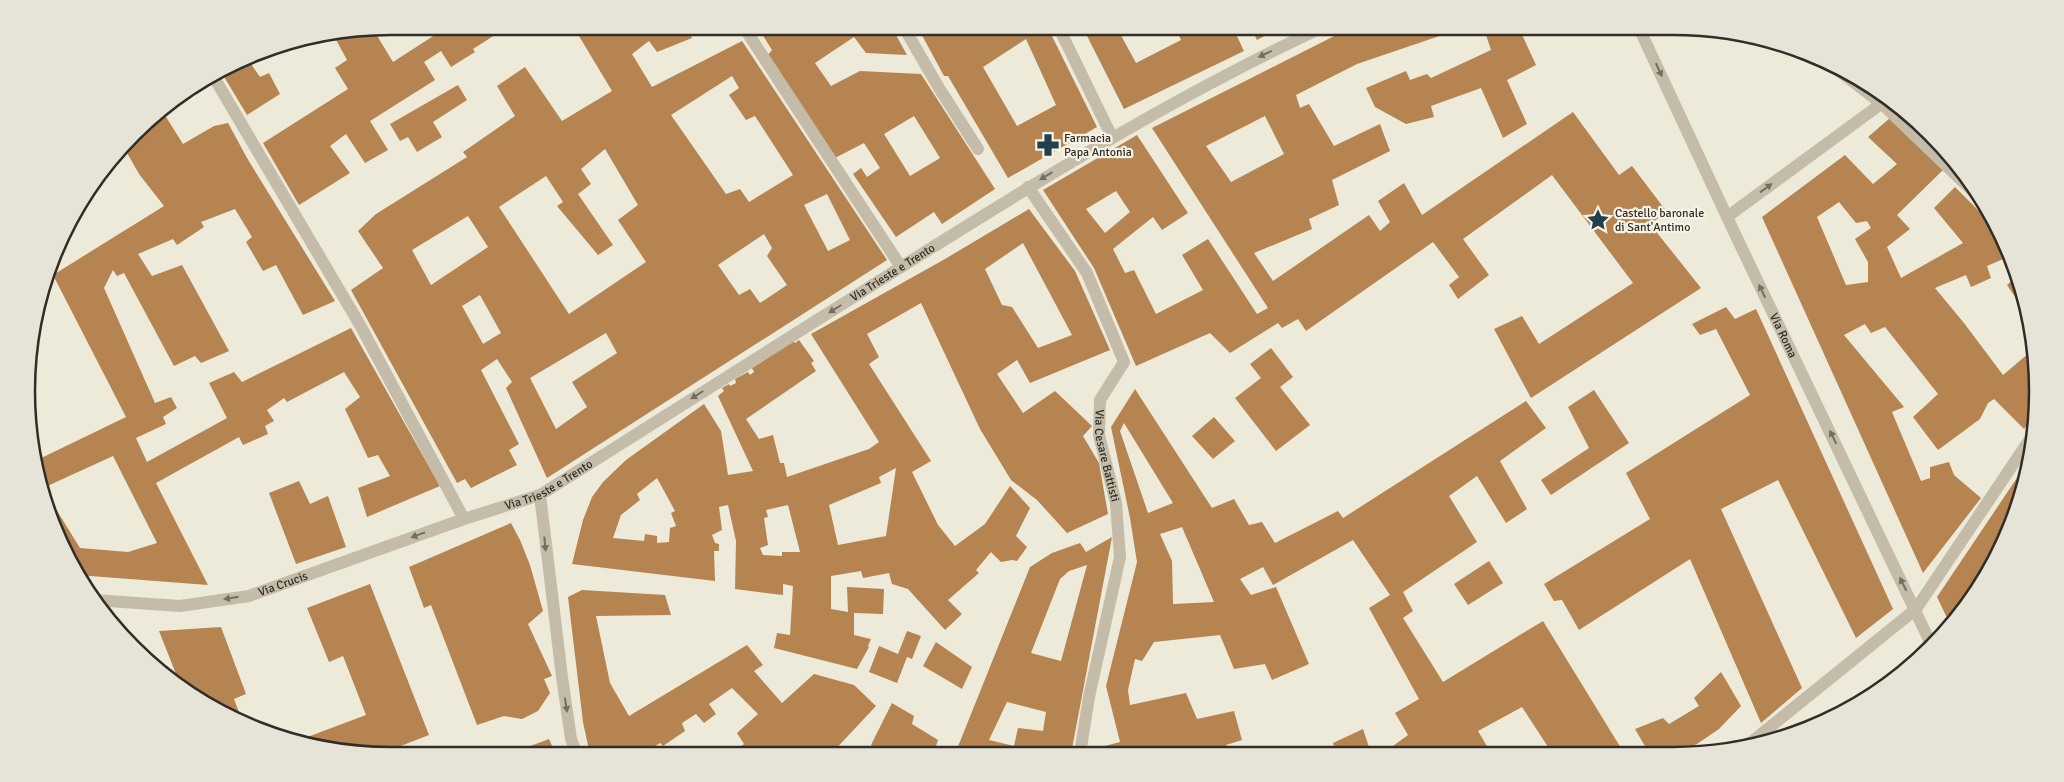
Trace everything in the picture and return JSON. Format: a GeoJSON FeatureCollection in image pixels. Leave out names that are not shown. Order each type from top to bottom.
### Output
{"type":"FeatureCollection","features":[{"type":"Feature","properties":{"kind":"street"},"geometry":{"type":"LineString","coordinates":[[749,35],[901,267]]}},
{"type":"Feature","properties":{"kind":"street"},"geometry":{"type":"LineString","coordinates":[[908,35],[939,88],[978,148]]}},
{"type":"Feature","properties":{"kind":"street"},"geometry":{"type":"LineString","coordinates":[[1062,35],[1112,137]]}},
{"type":"Feature","properties":{"kind":"street","name":"Via Trieste e Trento"},"geometry":{"type":"LineString","coordinates":[[464,519],[540,495],[1028,187],[1112,137],[1258,57],[1306,35]]}},
{"type":"Feature","properties":{"kind":"street","name":"Via Roma"},"geometry":{"type":"LineString","coordinates":[[1642,35],[1929,639]]}},
{"type":"Feature","properties":{"kind":"street"},"geometry":{"type":"LineString","coordinates":[[216,81],[360,325],[464,519]]}},
{"type":"Feature","properties":{"kind":"street"},"geometry":{"type":"LineString","coordinates":[[1727,217],[1883,104]]}},
{"type":"Feature","properties":{"kind":"street"},"geometry":{"type":"LineString","coordinates":[[1905,121],[1948,164]]}},
{"type":"Feature","properties":{"kind":"street","name":"Via Cesare Battisti"},"geometry":{"type":"LineString","coordinates":[[1028,187],[1087,273],[1124,362],[1100,400],[1099,435],[1116,503],[1120,557],[1089,697],[1081,747]]}},
{"type":"Feature","properties":{"kind":"street"},"geometry":{"type":"LineString","coordinates":[[1758,736],[1916,609],[2024,448]]}},
{"type":"Feature","properties":{"kind":"street"},"geometry":{"type":"LineString","coordinates":[[540,495],[562,677],[571,739],[574,747]]}},
{"type":"Feature","properties":{"kind":"street","name":"Via Crucis"},"geometry":{"type":"LineString","coordinates":[[104,601],[180,606],[249,596],[464,519]]}},
{"type":"Feature","properties":{"kind":"building"},"geometry":{"type":"Polygon","coordinates":[[[435,35],[495,35],[473,49],[475,52],[451,67],[441,51],[424,62],[435,80],[370,121],[388,150],[365,163],[346,134],[330,146],[350,173],[299,205],[263,143],[348,89],[335,68],[347,60],[336,40],[377,36],[393,62],[435,35]]]}},
{"type":"Feature","properties":{"kind":"building"},"geometry":{"type":"Polygon","coordinates":[[[578,35],[690,35],[692,38],[657,52],[649,41],[632,54],[652,87],[742,41],[887,260],[547,478],[506,388],[512,382],[497,359],[481,370],[519,444],[509,450],[517,465],[471,488],[465,479],[457,483],[351,290],[383,268],[358,231],[376,214],[467,157],[463,152],[515,116],[497,86],[525,67],[562,121],[612,91],[578,35]],[[732,76],[671,115],[726,194],[740,189],[749,202],[793,175],[755,116],[746,120],[729,95],[739,88],[732,76]],[[605,149],[581,169],[591,184],[578,194],[613,245],[598,255],[557,206],[563,202],[546,176],[499,207],[569,314],[646,262],[618,220],[638,205],[605,149]],[[827,194],[804,205],[828,251],[850,240],[827,194]],[[468,216],[412,250],[431,285],[488,247],[468,216]],[[764,234],[718,265],[739,295],[750,289],[760,303],[787,285],[767,256],[772,248],[764,234]],[[480,295],[462,306],[483,344],[501,333],[480,295]],[[606,333],[530,378],[556,429],[587,407],[572,382],[617,353],[606,333]]]}},
{"type":"Feature","properties":{"kind":"building"},"geometry":{"type":"Polygon","coordinates":[[[763,35],[896,35],[907,55],[866,53],[854,37],[815,63],[831,86],[860,71],[921,74],[995,189],[942,224],[934,212],[896,237],[853,174],[861,168],[867,177],[880,168],[864,143],[833,159],[767,56],[772,50],[763,35]],[[914,116],[884,134],[910,176],[940,158],[914,116]]]}},
{"type":"Feature","properties":{"kind":"building"},"geometry":{"type":"Polygon","coordinates":[[[922,35],[1051,35],[1097,127],[1008,178],[948,76],[944,76],[922,35]],[[1026,39],[983,67],[1017,126],[1056,105],[1026,39]]]}},
{"type":"Feature","properties":{"kind":"building"},"geometry":{"type":"Polygon","coordinates":[[[1087,35],[1121,35],[1136,63],[1181,40],[1179,35],[1236,35],[1244,51],[1124,109],[1087,35]]]}},
{"type":"Feature","properties":{"kind":"building"},"geometry":{"type":"Polygon","coordinates":[[[1254,35],[1266,35],[1257,40],[1254,35]]]}},
{"type":"Feature","properties":{"kind":"building"},"geometry":{"type":"Polygon","coordinates":[[[1336,35],[1442,35],[1357,64],[1296,95],[1300,108],[1309,104],[1334,146],[1380,124],[1390,151],[1332,180],[1339,205],[1309,219],[1312,229],[1254,253],[1273,281],[1369,215],[1380,231],[1390,222],[1378,201],[1404,183],[1422,215],[1573,112],[1619,175],[1632,166],[1667,212],[1650,224],[1701,288],[1531,398],[1494,329],[1522,316],[1539,344],[1633,283],[1552,175],[1463,239],[1489,275],[1458,299],[1449,285],[1459,277],[1433,242],[1306,331],[1298,319],[1282,328],[1278,323],[1230,353],[1210,333],[1136,366],[1094,268],[1043,190],[1137,135],[1188,213],[1162,230],[1153,217],[1113,249],[1125,273],[1134,270],[1156,314],[1203,290],[1182,255],[1208,239],[1257,314],[1268,308],[1152,128],[1336,35]],[[1265,116],[1206,146],[1231,182],[1284,154],[1265,116]],[[1116,191],[1086,209],[1105,233],[1130,212],[1116,191]]]}},
{"type":"Feature","properties":{"kind":"building"},"geometry":{"type":"Polygon","coordinates":[[[1486,35],[1522,35],[1536,65],[1507,80],[1527,124],[1503,138],[1481,88],[1431,106],[1434,117],[1406,124],[1375,107],[1366,88],[1406,71],[1410,80],[1427,74],[1431,78],[1491,50],[1486,35]]]}},
{"type":"Feature","properties":{"kind":"building"},"geometry":{"type":"Polygon","coordinates":[[[251,64],[260,77],[269,73],[280,94],[247,115],[224,77],[251,64]]]}},
{"type":"Feature","properties":{"kind":"building"},"geometry":{"type":"Polygon","coordinates":[[[458,85],[467,100],[433,122],[442,137],[417,152],[408,137],[400,141],[390,124],[458,85]]]}},
{"type":"Feature","properties":{"kind":"building"},"geometry":{"type":"Polygon","coordinates":[[[165,116],[183,144],[214,126],[228,123],[247,158],[335,301],[303,315],[276,265],[263,271],[246,242],[252,237],[235,209],[201,222],[204,227],[177,245],[173,239],[138,254],[152,276],[182,265],[229,351],[201,363],[195,356],[174,366],[124,273],[117,276],[113,270],[104,288],[155,403],[171,397],[177,408],[163,417],[166,424],[136,438],[147,462],[227,418],[209,383],[234,372],[242,382],[351,328],[440,486],[367,517],[358,488],[390,476],[378,455],[368,458],[345,409],[360,397],[344,372],[287,402],[284,398],[267,410],[274,421],[265,426],[268,434],[243,445],[239,437],[156,483],[208,585],[87,576],[62,527],[55,507],[80,548],[128,552],[157,543],[113,456],[48,486],[42,458],[126,417],[54,277],[55,274],[164,206],[139,174],[127,152],[165,116]]]}},
{"type":"Feature","properties":{"kind":"building"},"geometry":{"type":"Polygon","coordinates":[[[1890,118],[1944,169],[1897,215],[1910,229],[1887,247],[1901,278],[1963,243],[1934,208],[1955,187],[1981,213],[2003,259],[1987,266],[1991,278],[1971,287],[1966,275],[1935,288],[2003,375],[2027,355],[2028,368],[2028,414],[2027,425],[2024,429],[1994,399],[1988,403],[1980,419],[1938,450],[1913,417],[1938,394],[1885,327],[1871,333],[1865,324],[1844,335],[1904,407],[1892,412],[1921,481],[1930,478],[1930,467],[1949,462],[1954,475],[1981,498],[1923,573],[1762,217],[1845,155],[1873,184],[1897,164],[1868,137],[1890,118]],[[1839,202],[1817,217],[1846,285],[1868,282],[1868,262],[1855,239],[1871,228],[1867,221],[1856,223],[1839,202]]]}},
{"type":"Feature","properties":{"kind":"building"},"geometry":{"type":"Polygon","coordinates":[[[1029,209],[1075,271],[1110,350],[1030,383],[1017,360],[997,374],[1023,413],[1055,391],[1092,426],[1083,436],[1099,463],[1108,514],[1067,533],[1037,500],[1011,480],[980,429],[921,303],[867,334],[879,357],[869,364],[931,461],[912,472],[938,525],[955,546],[985,524],[1010,486],[1030,508],[1016,536],[1027,547],[1017,561],[1001,562],[991,552],[976,570],[979,573],[948,600],[962,614],[945,630],[908,589],[892,584],[889,573],[863,578],[861,571],[831,576],[831,609],[848,612],[847,587],[884,589],[883,614],[854,613],[854,635],[871,639],[869,647],[857,669],[774,648],[777,633],[790,635],[793,586],[783,584],[783,595],[735,589],[736,541],[728,505],[719,507],[722,530],[712,535],[715,543],[719,544],[719,551],[714,551],[715,581],[572,564],[583,520],[592,497],[603,482],[626,460],[704,404],[721,431],[728,475],[753,471],[718,396],[724,391],[722,388],[736,383],[735,379],[748,372],[750,375],[754,372],[752,368],[793,341],[795,343],[799,340],[814,361],[811,363],[816,371],[746,419],[759,439],[773,435],[780,463],[784,463],[787,477],[869,449],[879,442],[811,334],[945,259],[1029,209]],[[1023,243],[985,269],[1002,305],[1012,307],[1038,348],[1072,335],[1023,243]],[[896,468],[879,477],[881,483],[829,505],[838,545],[886,536],[896,468]],[[657,478],[637,494],[640,500],[621,515],[613,538],[644,541],[645,534],[657,536],[657,543],[669,542],[670,528],[676,526],[671,513],[675,511],[657,478]],[[788,505],[766,510],[768,517],[764,518],[768,545],[760,548],[763,555],[782,556],[782,552],[800,552],[788,505]]]}},
{"type":"Feature","properties":{"kind":"building"},"geometry":{"type":"Polygon","coordinates":[[[2011,281],[2017,300],[2007,285],[2011,281]]]}},
{"type":"Feature","properties":{"kind":"building"},"geometry":{"type":"Polygon","coordinates":[[[1726,307],[1735,319],[1756,309],[1893,609],[1856,638],[1778,480],[1721,509],[1802,688],[1761,723],[1690,559],[1579,630],[1562,600],[1554,601],[1544,584],[1650,519],[1626,473],[1750,395],[1716,329],[1700,335],[1692,324],[1726,307]]]}},
{"type":"Feature","properties":{"kind":"building"},"geometry":{"type":"Polygon","coordinates":[[[1271,348],[1293,377],[1280,387],[1310,425],[1276,451],[1235,398],[1261,378],[1250,364],[1271,348]]]}},
{"type":"Feature","properties":{"kind":"building"},"geometry":{"type":"Polygon","coordinates":[[[1135,389],[1212,508],[1234,499],[1249,525],[1262,522],[1275,543],[1338,511],[1343,518],[1526,401],[1546,428],[1500,461],[1527,509],[1506,523],[1477,476],[1449,496],[1477,542],[1403,592],[1413,611],[1403,618],[1443,682],[1543,621],[1620,747],[1548,747],[1522,707],[1478,731],[1487,747],[1393,747],[1408,735],[1395,713],[1419,699],[1369,608],[1390,595],[1353,540],[1273,585],[1263,567],[1240,579],[1251,595],[1276,587],[1309,664],[1272,680],[1265,664],[1234,669],[1220,635],[1154,642],[1142,661],[1135,659],[1128,690],[1130,705],[1186,693],[1197,719],[1234,711],[1242,740],[1226,745],[1227,747],[1101,747],[1120,742],[1106,686],[1137,562],[1111,427],[1135,389]],[[1124,423],[1120,431],[1148,513],[1173,503],[1124,423]],[[1182,527],[1160,534],[1172,561],[1173,604],[1214,602],[1182,527]]]}},
{"type":"Feature","properties":{"kind":"building"},"geometry":{"type":"Polygon","coordinates":[[[1594,390],[1629,443],[1551,495],[1541,480],[1589,448],[1568,407],[1594,390]]]}},
{"type":"Feature","properties":{"kind":"building"},"geometry":{"type":"Polygon","coordinates":[[[1214,417],[1235,441],[1213,459],[1192,436],[1214,417]]]}},
{"type":"Feature","properties":{"kind":"building"},"geometry":{"type":"Polygon","coordinates":[[[2019,475],[2002,527],[1992,548],[1969,589],[1947,618],[1937,597],[2019,475]]]}},
{"type":"Feature","properties":{"kind":"building"},"geometry":{"type":"Polygon","coordinates":[[[299,481],[310,504],[328,496],[346,547],[296,564],[269,493],[299,481]]]}},
{"type":"Feature","properties":{"kind":"building"},"geometry":{"type":"Polygon","coordinates":[[[511,523],[530,565],[543,611],[528,624],[552,676],[544,679],[550,693],[538,711],[522,719],[504,716],[477,725],[431,605],[424,608],[409,567],[511,523]]]}},
{"type":"Feature","properties":{"kind":"building"},"geometry":{"type":"Polygon","coordinates":[[[1112,537],[1072,747],[958,747],[1030,567],[1052,553],[1080,543],[1086,552],[1112,537]],[[1087,565],[1069,571],[1060,579],[1031,653],[1061,661],[1087,565]],[[1007,702],[989,740],[1014,746],[1018,728],[1043,731],[1046,712],[1007,702]]]}},
{"type":"Feature","properties":{"kind":"building"},"geometry":{"type":"Polygon","coordinates":[[[1489,561],[1503,583],[1468,605],[1454,584],[1489,561]]]}},
{"type":"Feature","properties":{"kind":"building"},"geometry":{"type":"Polygon","coordinates":[[[370,584],[429,735],[398,747],[345,744],[308,737],[366,715],[343,656],[329,662],[307,608],[370,584]]]}},
{"type":"Feature","properties":{"kind":"building"},"geometry":{"type":"Polygon","coordinates":[[[582,590],[665,595],[671,615],[596,616],[610,683],[629,716],[747,645],[763,665],[754,671],[782,703],[814,674],[854,685],[876,706],[838,747],[740,747],[744,744],[737,733],[758,714],[732,688],[709,704],[716,714],[704,723],[696,714],[682,723],[685,731],[663,746],[660,743],[654,747],[588,747],[583,722],[568,597],[582,590]]]}},
{"type":"Feature","properties":{"kind":"building"},"geometry":{"type":"Polygon","coordinates":[[[221,627],[246,694],[234,699],[239,712],[193,687],[176,675],[159,631],[221,627]]]}},
{"type":"Feature","properties":{"kind":"building"},"geometry":{"type":"Polygon","coordinates":[[[907,631],[921,636],[912,659],[907,657],[897,683],[869,672],[879,646],[898,654],[907,631]]]}},
{"type":"Feature","properties":{"kind":"building"},"geometry":{"type":"Polygon","coordinates":[[[936,642],[972,667],[962,689],[923,666],[936,642]]]}},
{"type":"Feature","properties":{"kind":"building"},"geometry":{"type":"Polygon","coordinates":[[[1721,672],[1741,706],[1719,729],[1697,744],[1691,746],[1646,747],[1635,729],[1663,718],[1669,724],[1699,706],[1694,698],[1721,672]]]}},
{"type":"Feature","properties":{"kind":"building"},"geometry":{"type":"Polygon","coordinates":[[[892,703],[914,716],[912,724],[938,740],[936,747],[874,747],[871,745],[892,703]]]}},
{"type":"Feature","properties":{"kind":"building"},"geometry":{"type":"Polygon","coordinates":[[[1363,729],[1369,747],[1334,747],[1333,743],[1363,729]]]}},
{"type":"Feature","properties":{"kind":"building"},"geometry":{"type":"Polygon","coordinates":[[[549,739],[552,747],[528,747],[549,739]]]}},
{"type":"Feature","properties":{"kind":"place","name":"Farmacia Papa Antonia"},"geometry":{"type":"Point","coordinates":[1048,145]}},
{"type":"Feature","properties":{"kind":"place","name":"Castello baronale di Sant'Antimo"},"geometry":{"type":"Point","coordinates":[1598,220]}}]}
